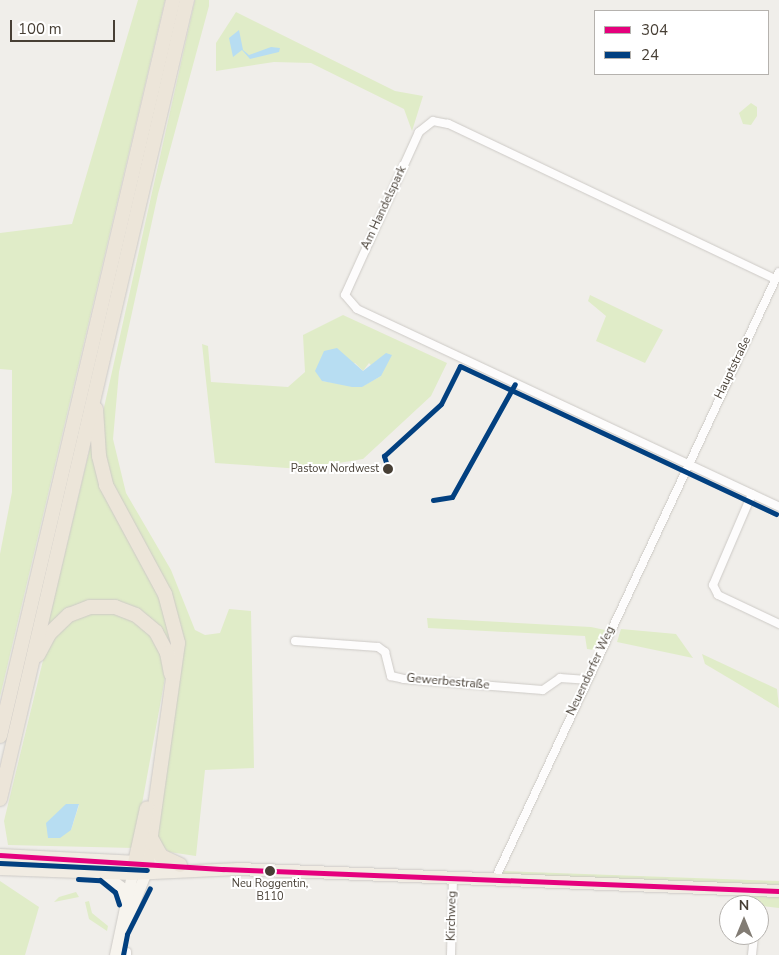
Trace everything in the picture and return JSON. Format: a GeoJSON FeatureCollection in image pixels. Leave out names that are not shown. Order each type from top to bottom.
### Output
{"type":"FeatureCollection","features":[{"type":"Feature","properties":{"kind":"highway"},"geometry":{"type":"LineString","coordinates":[[0,736],[174,0]]}},
{"type":"Feature","properties":{"kind":"highway"},"geometry":{"type":"LineString","coordinates":[[0,799],[187,0]]}},
{"type":"Feature","properties":{"kind":"highway"},"geometry":{"type":"LineString","coordinates":[[95,394],[99,456],[106,485],[166,594],[178,643],[151,836],[140,868]]}},
{"type":"Feature","properties":{"kind":"highway"},"geometry":{"type":"LineString","coordinates":[[29,672],[58,624],[90,607],[115,607],[136,615],[162,640],[171,675],[140,868]]}},
{"type":"Feature","properties":{"kind":"highway"},"geometry":{"type":"LineString","coordinates":[[151,836],[161,856],[180,864]]}},
{"type":"Feature","properties":{"kind":"main road"},"geometry":{"type":"LineString","coordinates":[[0,855],[140,868],[453,877],[779,891]]}},
{"type":"Feature","properties":{"kind":"main road"},"geometry":{"type":"LineString","coordinates":[[0,869],[103,873],[180,864],[223,869]]}},
{"type":"Feature","properties":{"kind":"street","name":"Am Handelspark"},"geometry":{"type":"LineString","coordinates":[[688,464],[348,303],[345,291],[419,132],[433,121],[448,124],[777,276]]}},
{"type":"Feature","properties":{"kind":"street","name":"Hauptstraße"},"geometry":{"type":"LineString","coordinates":[[688,464],[777,276]]}},
{"type":"Feature","properties":{"kind":"street"},"geometry":{"type":"LineString","coordinates":[[688,464],[779,506]]}},
{"type":"Feature","properties":{"kind":"street","name":"Neuendorfer Weg"},"geometry":{"type":"LineString","coordinates":[[495,879],[688,464]]}},
{"type":"Feature","properties":{"kind":"street"},"geometry":{"type":"LineString","coordinates":[[752,494],[713,584],[718,595],[779,624]]}},
{"type":"Feature","properties":{"kind":"street","name":"Gewerbestraße"},"geometry":{"type":"LineString","coordinates":[[295,641],[378,647],[385,652],[391,676],[404,679],[543,690],[560,678],[587,680]]}},
{"type":"Feature","properties":{"kind":"street"},"geometry":{"type":"LineString","coordinates":[[115,955],[126,901],[140,868]]}},
{"type":"Feature","properties":{"kind":"street"},"geometry":{"type":"LineString","coordinates":[[120,932],[135,906],[140,868]]}},
{"type":"Feature","properties":{"kind":"street"},"geometry":{"type":"LineString","coordinates":[[103,873],[121,887],[126,901]]}},
{"type":"Feature","properties":{"kind":"street","name":"Kirchweg"},"geometry":{"type":"LineString","coordinates":[[451,955],[453,877]]}},
{"type":"Feature","properties":{"kind":"green space"},"geometry":{"type":"Polygon","coordinates":[[[138,0],[165,0],[0,697],[0,554],[12,492],[12,370],[0,369],[0,233],[72,224],[138,0]]]}},
{"type":"Feature","properties":{"kind":"green space"},"geometry":{"type":"Polygon","coordinates":[[[195,0],[209,0],[209,6],[158,194],[119,372],[113,439],[126,493],[171,570],[195,630],[205,635],[220,633],[229,609],[251,611],[254,768],[205,770],[196,856],[169,852],[156,840],[179,633],[107,477],[101,421],[195,0]]]}},
{"type":"Feature","properties":{"kind":"green space"},"geometry":{"type":"Polygon","coordinates":[[[236,12],[395,91],[423,96],[412,131],[404,109],[311,63],[274,62],[216,71],[216,43],[236,12]]]}},
{"type":"Feature","properties":{"kind":"green space"},"geometry":{"type":"Polygon","coordinates":[[[751,103],[757,107],[757,116],[751,125],[743,124],[739,113],[751,103]]]}},
{"type":"Feature","properties":{"kind":"green space"},"geometry":{"type":"Polygon","coordinates":[[[590,295],[663,330],[645,363],[596,341],[606,316],[588,301],[590,295]]]}},
{"type":"Feature","properties":{"kind":"green space"},"geometry":{"type":"Polygon","coordinates":[[[343,315],[447,363],[431,396],[363,459],[302,469],[215,463],[202,344],[208,346],[211,382],[288,387],[305,372],[303,335],[343,315]],[[355,363],[322,381],[361,387],[381,376],[369,363],[363,371],[355,363]]]}},
{"type":"Feature","properties":{"kind":"green space"},"geometry":{"type":"Polygon","coordinates":[[[94,431],[94,442],[156,582],[174,643],[169,648],[114,603],[46,632],[94,431]]]}},
{"type":"Feature","properties":{"kind":"green space"},"geometry":{"type":"Polygon","coordinates":[[[122,612],[151,631],[167,667],[134,848],[8,845],[4,821],[46,648],[53,634],[81,614],[122,612]],[[66,804],[71,830],[79,805],[66,804]]]}},
{"type":"Feature","properties":{"kind":"green space"},"geometry":{"type":"Polygon","coordinates":[[[427,618],[591,627],[605,630],[595,650],[587,649],[585,636],[428,628],[427,618]]]}},
{"type":"Feature","properties":{"kind":"green space"},"geometry":{"type":"Polygon","coordinates":[[[621,629],[676,634],[693,658],[617,642],[621,629]]]}},
{"type":"Feature","properties":{"kind":"green space"},"geometry":{"type":"Polygon","coordinates":[[[702,654],[777,689],[779,708],[705,664],[702,654]]]}},
{"type":"Feature","properties":{"kind":"green space"},"geometry":{"type":"Polygon","coordinates":[[[501,871],[779,881],[779,887],[504,875],[501,871]]]}},
{"type":"Feature","properties":{"kind":"green space"},"geometry":{"type":"Polygon","coordinates":[[[0,881],[39,907],[25,955],[0,955],[0,881]]]}},
{"type":"Feature","properties":{"kind":"green space"},"geometry":{"type":"Polygon","coordinates":[[[76,892],[79,897],[54,902],[59,897],[76,892]]]}},
{"type":"Feature","properties":{"kind":"green space"},"geometry":{"type":"Polygon","coordinates":[[[742,894],[779,895],[779,908],[769,907],[769,895],[742,894]]]}},
{"type":"Feature","properties":{"kind":"green space"},"geometry":{"type":"Polygon","coordinates":[[[89,901],[92,913],[108,926],[107,931],[89,919],[85,902],[89,901]]]}},
{"type":"Feature","properties":{"kind":"water"},"geometry":{"type":"Polygon","coordinates":[[[239,30],[243,50],[249,55],[271,47],[280,48],[279,52],[250,59],[242,50],[233,57],[229,38],[239,30]]]}},
{"type":"Feature","properties":{"kind":"water"},"geometry":{"type":"Polygon","coordinates":[[[337,348],[363,371],[386,353],[392,355],[381,376],[362,387],[352,387],[322,381],[315,371],[324,351],[337,348]]]}},
{"type":"Feature","properties":{"kind":"water"},"geometry":{"type":"Polygon","coordinates":[[[66,804],[79,804],[71,830],[60,838],[48,838],[46,823],[66,804]]]}},
{"type":"Feature","properties":{"kind":"transit line","name":"24"},"geometry":{"type":"LineString","coordinates":[[388,469],[384,456],[441,404],[460,366],[776,514]]}},
{"type":"Feature","properties":{"kind":"transit line","name":"24"},"geometry":{"type":"LineString","coordinates":[[433,500],[452,497],[515,384]]}},
{"type":"Feature","properties":{"kind":"transit line","name":"304"},"geometry":{"type":"LineString","coordinates":[[0,855],[223,869],[779,891]]}},
{"type":"Feature","properties":{"kind":"transit line","name":"24"},"geometry":{"type":"LineString","coordinates":[[0,863],[147,870]]}},
{"type":"Feature","properties":{"kind":"transit line","name":"24"},"geometry":{"type":"LineString","coordinates":[[78,879],[100,880],[115,892],[119,904]]}},
{"type":"Feature","properties":{"kind":"transit line","name":"24"},"geometry":{"type":"LineString","coordinates":[[123,955],[127,934],[150,888]]}},
{"type":"Feature","properties":{"kind":"place","name":"Pastow Nordwest"},"geometry":{"type":"Point","coordinates":[388,469]}},
{"type":"Feature","properties":{"kind":"place","name":"Neu Roggentin, B110"},"geometry":{"type":"Point","coordinates":[270,871]}}]}
